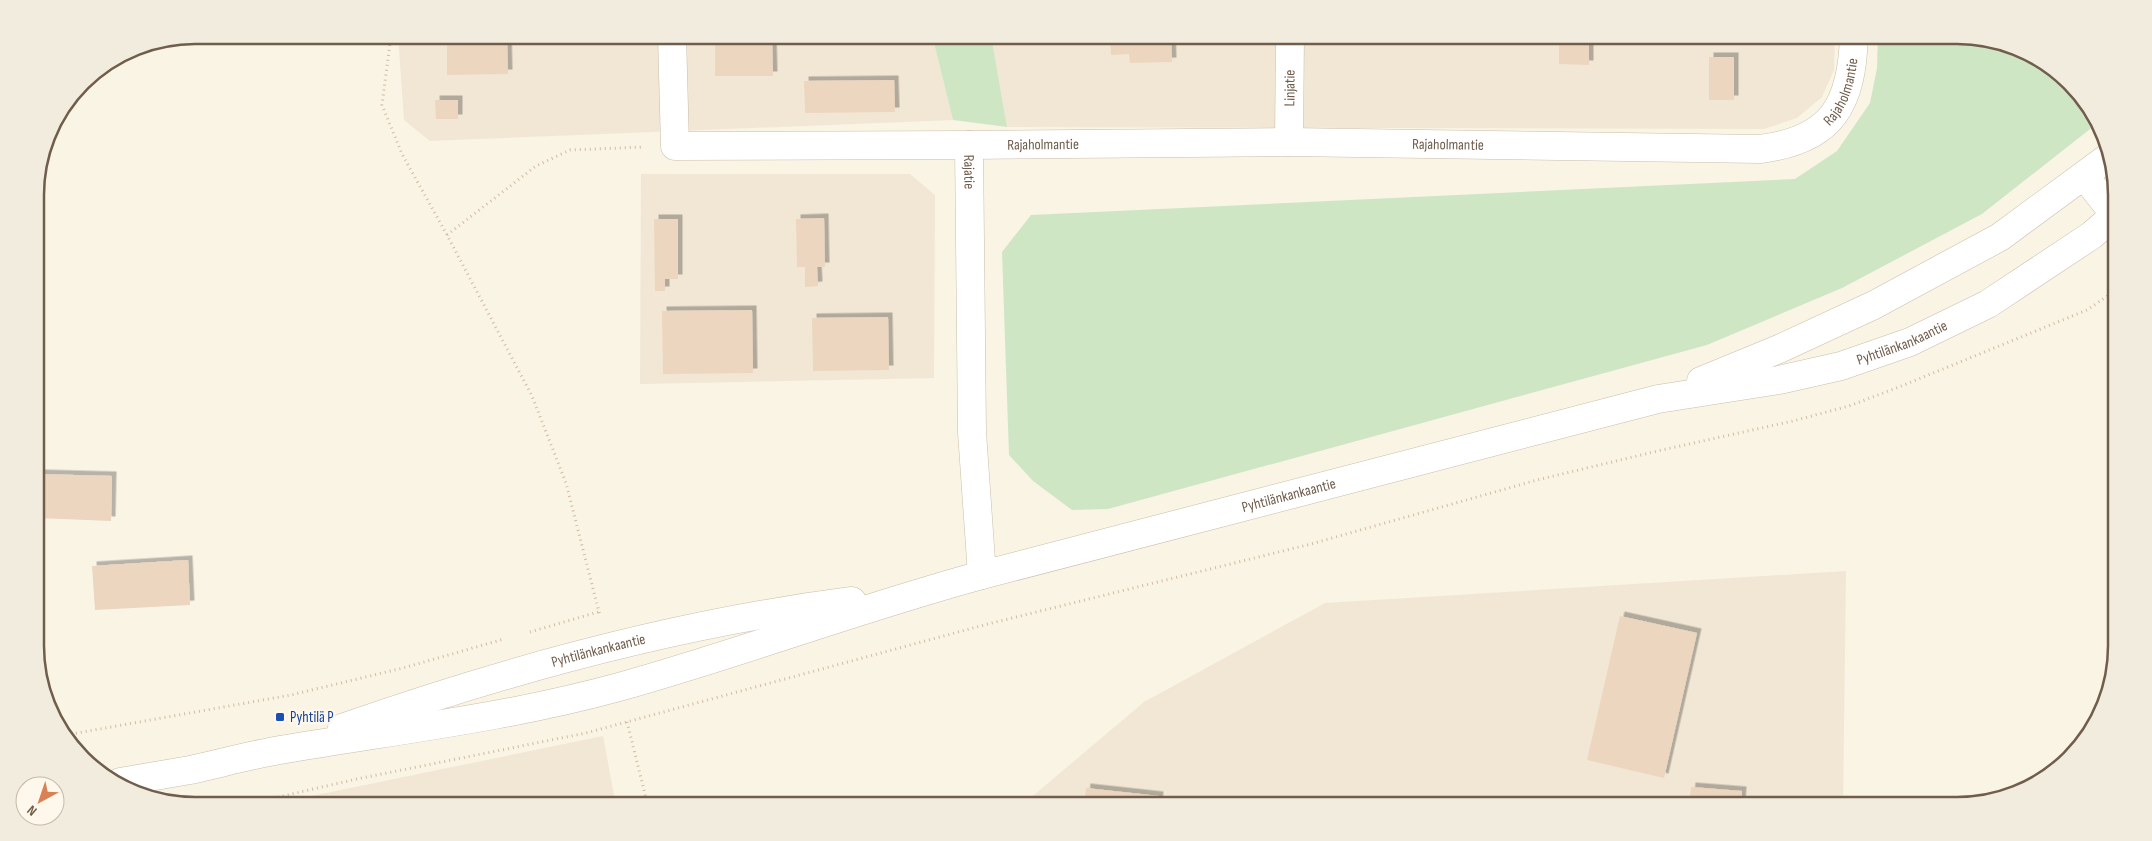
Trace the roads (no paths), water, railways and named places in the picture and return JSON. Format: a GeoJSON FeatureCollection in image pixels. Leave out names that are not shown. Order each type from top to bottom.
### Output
{"type":"FeatureCollection","features":[{"type":"Feature","properties":{"kind":"street","name":"Rajatie"},"geometry":{"type":"LineString","coordinates":[[672,44],[675,146],[969,145],[972,432],[982,575]]}},
{"type":"Feature","properties":{"kind":"street","name":"Linjatie"},"geometry":{"type":"LineString","coordinates":[[1290,44],[1290,142]]}},
{"type":"Feature","properties":{"kind":"street","name":"Rajaholmantie"},"geometry":{"type":"LineString","coordinates":[[969,145],[1290,142],[1760,149],[1783,146],[1819,130],[1846,94],[1851,78],[1853,44]]}},
{"type":"Feature","properties":{"kind":"street","name":"Pyhtilänkankaantie"},"geometry":{"type":"LineString","coordinates":[[1658,399],[1779,349],[1874,305],[2000,237],[2104,161]]}},
{"type":"Feature","properties":{"kind":"street"},"geometry":{"type":"LineString","coordinates":[[2084,176],[2108,205]]}},
{"type":"Feature","properties":{"kind":"street","name":"Pyhtilänkankaantie"},"geometry":{"type":"LineString","coordinates":[[126,781],[188,770],[284,749],[415,730],[522,710],[618,687],[921,592],[982,575],[1658,399],[1779,380],[1832,368],[1910,342],[1988,304],[2092,236],[2108,222]]}},
{"type":"Feature","properties":{"kind":"street","name":"Pyhtilänkankaantie"},"geometry":{"type":"LineString","coordinates":[[284,749],[429,698],[574,656],[788,609],[921,592]]}},
{"type":"Feature","properties":{"kind":"place","name":"Pyhtilä P"},"geometry":{"type":"Point","coordinates":[280,717]}}]}
